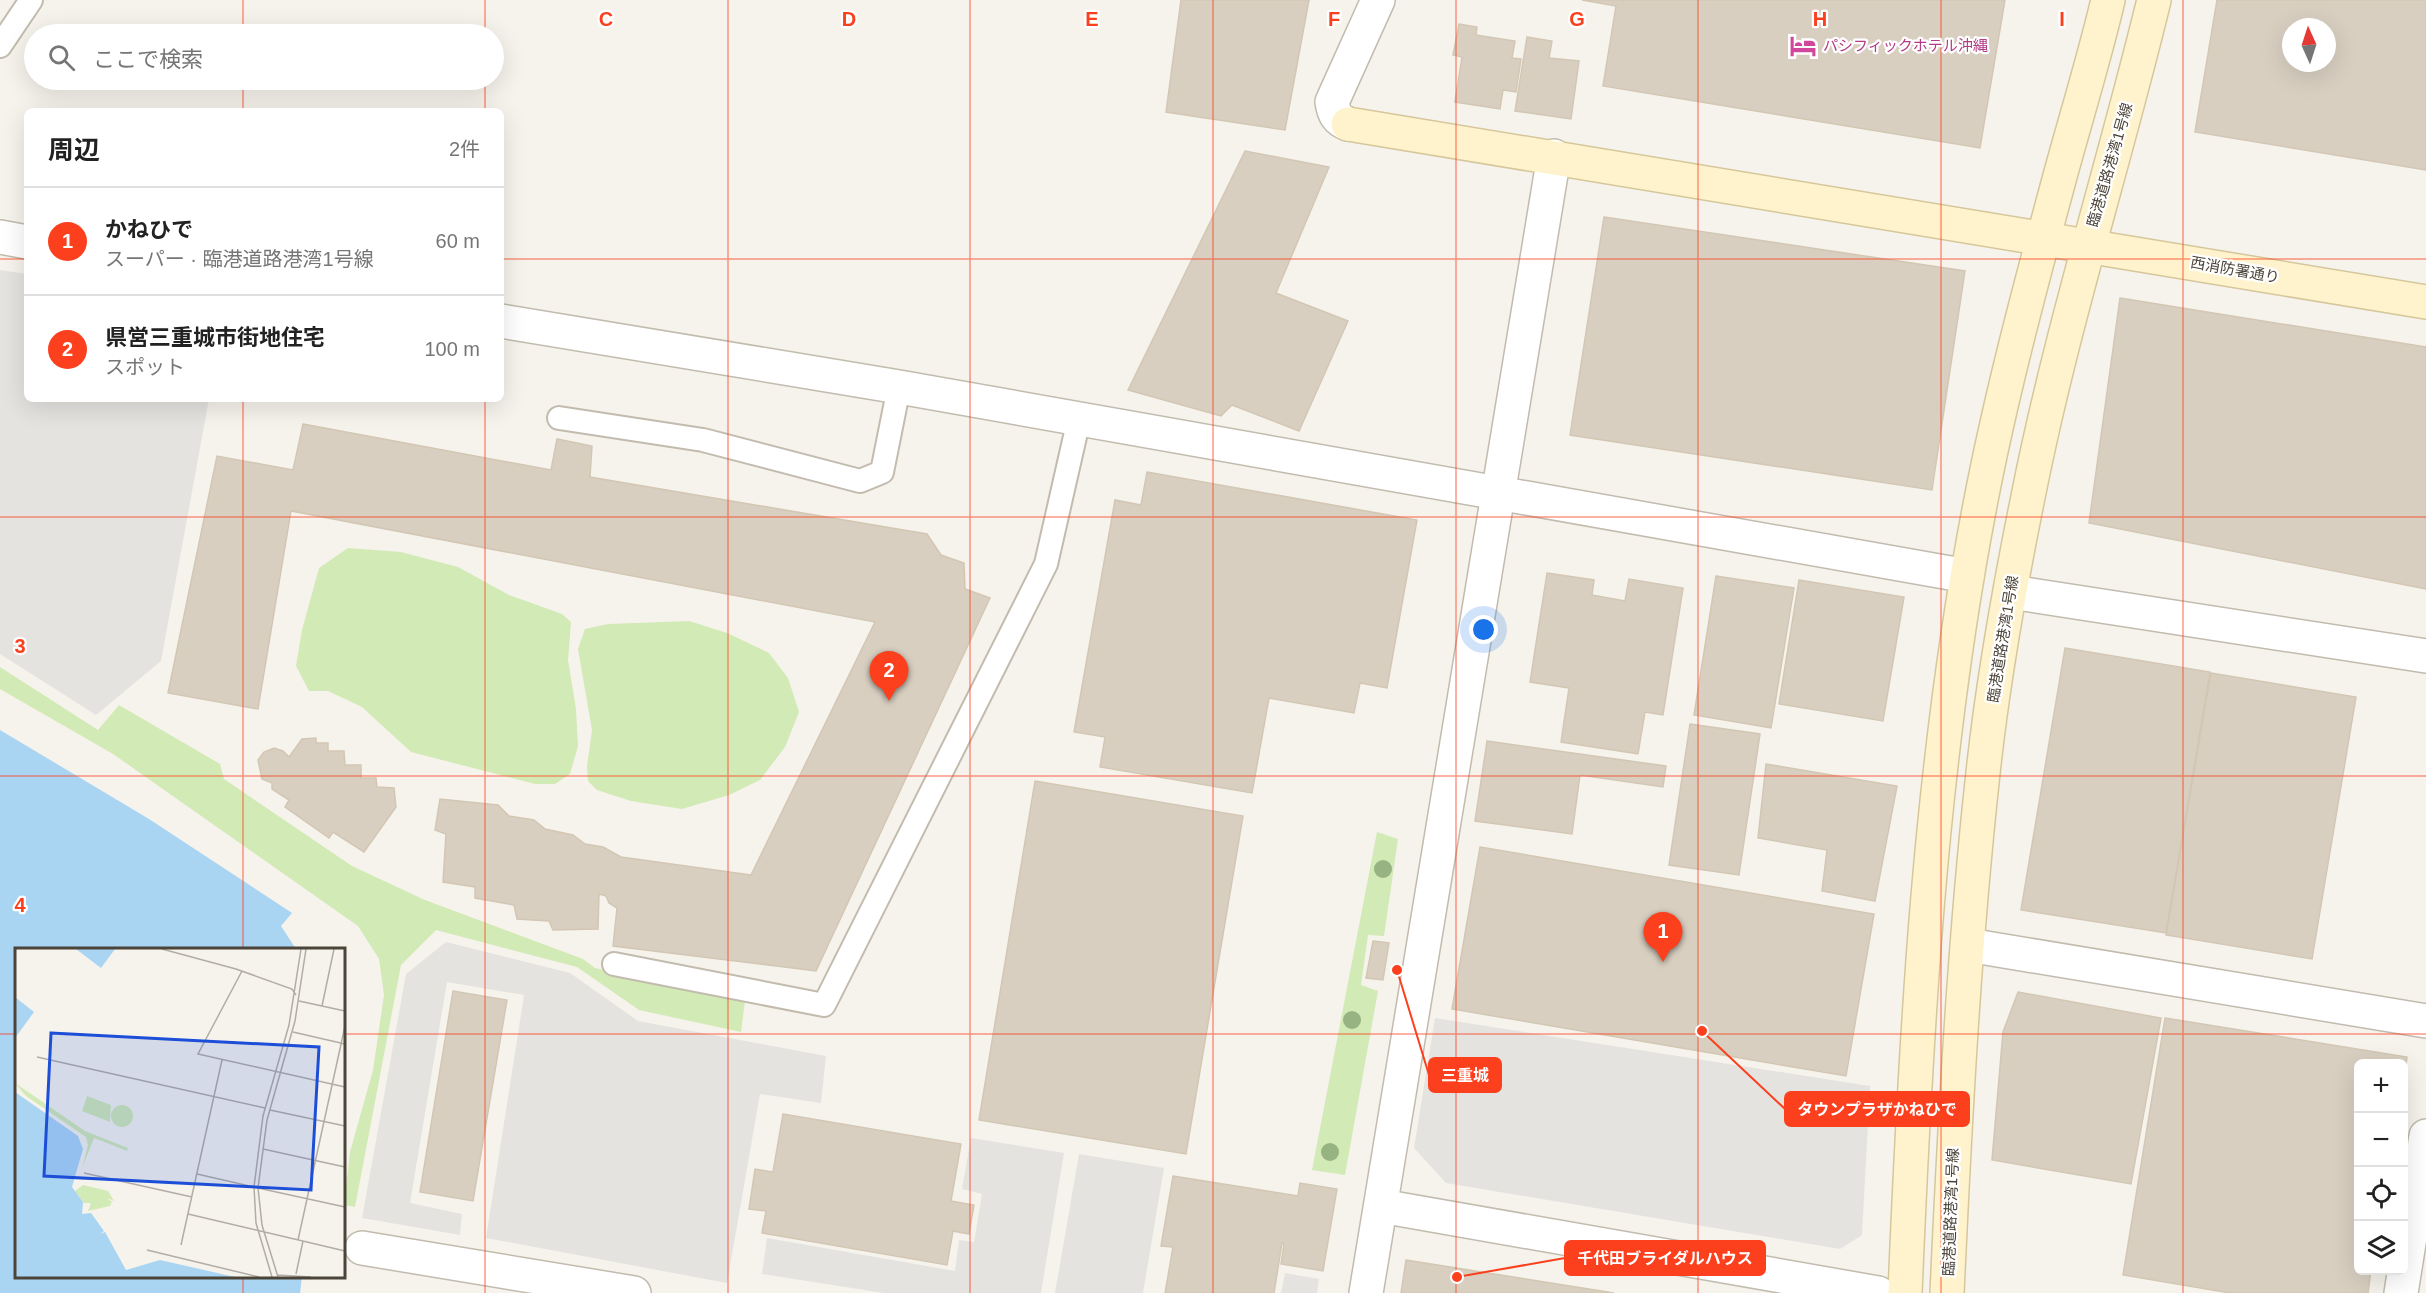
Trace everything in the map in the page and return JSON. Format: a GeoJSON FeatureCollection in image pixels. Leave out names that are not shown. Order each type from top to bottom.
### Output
{"type":"FeatureCollection","features":[{"type":"Feature","properties":{"kind":"street","name":"西消防署通り"},"geometry":{"type":"LineString","coordinates":[[1378,0],[1332,102],[1334,113],[1340,121],[1348,124],[1554,156],[1945,224],[2426,302]]}},
{"type":"Feature","properties":{"kind":"street"},"geometry":{"type":"LineString","coordinates":[[1905,1293],[1912,1118],[1928,899],[1947,716],[1967,576],[2004,395],[2108,0]]}},
{"type":"Feature","properties":{"kind":"street","name":"臨港道路港湾1号線"},"geometry":{"type":"LineString","coordinates":[[1947,1293],[1954,1130],[1983,770],[2011,592],[2050,391],[2154,0]]}},
{"type":"Feature","properties":{"kind":"street"},"geometry":{"type":"LineString","coordinates":[[1366,1293],[1554,156]]}},
{"type":"Feature","properties":{"kind":"street"},"geometry":{"type":"LineString","coordinates":[[0,237],[24,241]]}},
{"type":"Feature","properties":{"kind":"street"},"geometry":{"type":"LineString","coordinates":[[504,321],[900,387],[1967,576]]}},
{"type":"Feature","properties":{"kind":"street"},"geometry":{"type":"LineString","coordinates":[[2011,592],[2426,656]]}},
{"type":"Feature","properties":{"kind":"street"},"geometry":{"type":"LineString","coordinates":[[1968,945],[2426,1021]]}},
{"type":"Feature","properties":{"kind":"street"},"geometry":{"type":"LineString","coordinates":[[2401,1293],[2426,1136]]}},
{"type":"Feature","properties":{"kind":"street"},"geometry":{"type":"LineString","coordinates":[[1381,1206],[1878,1293]]}},
{"type":"Feature","properties":{"kind":"street"},"geometry":{"type":"LineString","coordinates":[[362,1248],[634,1293]]}},
{"type":"Feature","properties":{"kind":"lane"},"geometry":{"type":"LineString","coordinates":[[0,46],[31,0]]}},
{"type":"Feature","properties":{"kind":"lane"},"geometry":{"type":"LineString","coordinates":[[559,418],[704,440],[860,481],[882,472],[900,387]]}},
{"type":"Feature","properties":{"kind":"lane"},"geometry":{"type":"LineString","coordinates":[[614,964],[824,1005],[1046,564],[1079,419]]}},
{"type":"Feature","properties":{"kind":"green space"},"geometry":{"type":"Polygon","coordinates":[[[348,548],[401,552],[458,567],[509,595],[562,614],[571,622],[568,660],[576,709],[578,746],[570,774],[555,784],[535,784],[411,752],[362,707],[328,691],[309,691],[296,666],[302,630],[319,568],[348,548]]]}},
{"type":"Feature","properties":{"kind":"green space"},"geometry":{"type":"Polygon","coordinates":[[[689,621],[727,633],[769,653],[788,678],[799,712],[785,747],[760,780],[729,795],[682,809],[631,801],[597,790],[588,781],[587,766],[592,730],[578,649],[585,629],[608,624],[689,621]]]}},
{"type":"Feature","properties":{"kind":"green space"},"geometry":{"type":"Polygon","coordinates":[[[0,667],[98,730],[119,705],[220,764],[224,779],[352,866],[425,900],[583,959],[595,968],[745,1001],[741,1032],[639,1010],[577,967],[436,930],[401,965],[355,1207],[345,1205],[350,1152],[373,1070],[384,995],[379,959],[358,926],[113,754],[0,689],[0,667]]]}},
{"type":"Feature","properties":{"kind":"green space"},"geometry":{"type":"Polygon","coordinates":[[[1377,832],[1398,839],[1384,936],[1368,935],[1361,985],[1378,991],[1345,1175],[1312,1170],[1377,832]]]}},
{"type":"Feature","properties":{"kind":"shaded area"},"geometry":{"type":"Polygon","coordinates":[[[0,270],[24,274],[24,402],[208,402],[161,661],[96,715],[0,654],[0,270]]]}},
{"type":"Feature","properties":{"kind":"shaded area"},"geometry":{"type":"Polygon","coordinates":[[[446,942],[570,973],[638,1021],[826,1056],[821,1103],[760,1094],[727,1283],[486,1238],[524,995],[447,982],[410,1203],[462,1214],[460,1235],[362,1218],[406,974],[446,942]]]}},
{"type":"Feature","properties":{"kind":"shaded area"},"geometry":{"type":"Polygon","coordinates":[[[1435,1018],[1870,1086],[1862,1235],[1840,1249],[1446,1183],[1414,1148],[1435,1018]]]}},
{"type":"Feature","properties":{"kind":"shaded area"},"geometry":{"type":"Polygon","coordinates":[[[971,1138],[1064,1153],[1041,1293],[884,1293],[762,1274],[767,1238],[955,1271],[959,1240],[974,1242],[982,1194],[962,1189],[971,1138]]]}},
{"type":"Feature","properties":{"kind":"shaded area"},"geometry":{"type":"Polygon","coordinates":[[[1079,1154],[1164,1168],[1143,1293],[1055,1293],[1079,1154]]]}},
{"type":"Feature","properties":{"kind":"shaded area"},"geometry":{"type":"Polygon","coordinates":[[[1285,1273],[1319,1279],[1317,1293],[1281,1293],[1285,1273]]]}},
{"type":"Feature","properties":{"kind":"water"},"geometry":{"type":"Polygon","coordinates":[[[0,730],[149,819],[292,913],[281,926],[295,948],[15,948],[15,1278],[302,1278],[300,1293],[0,1293],[0,730]]]}},
{"type":"Feature","properties":{"kind":"building"},"geometry":{"type":"Polygon","coordinates":[[[1181,0],[1309,0],[1285,130],[1166,112],[1181,0]]]}},
{"type":"Feature","properties":{"kind":"building","name":"パシフィックホテル沖縄"},"geometry":{"type":"Polygon","coordinates":[[[1582,0],[2005,0],[1980,148],[1603,86],[1616,6],[1582,0]]]}},
{"type":"Feature","properties":{"kind":"building"},"geometry":{"type":"Polygon","coordinates":[[[2217,0],[2426,0],[2426,170],[2195,132],[2217,0]]]}},
{"type":"Feature","properties":{"kind":"building"},"geometry":{"type":"Polygon","coordinates":[[[1459,24],[1477,27],[1476,35],[1515,41],[1512,58],[1521,59],[1516,92],[1503,90],[1500,109],[1455,102],[1462,57],[1453,55],[1459,24]]]}},
{"type":"Feature","properties":{"kind":"building"},"geometry":{"type":"Polygon","coordinates":[[[1527,37],[1552,41],[1549,58],[1579,61],[1571,119],[1515,111],[1527,37]]]}},
{"type":"Feature","properties":{"kind":"building"},"geometry":{"type":"Polygon","coordinates":[[[1245,151],[1329,167],[1276,293],[1348,321],[1299,431],[1232,405],[1221,416],[1128,390],[1245,151]]]}},
{"type":"Feature","properties":{"kind":"building"},"geometry":{"type":"Polygon","coordinates":[[[1604,217],[1965,271],[1932,490],[1570,435],[1604,217]]]}},
{"type":"Feature","properties":{"kind":"building"},"geometry":{"type":"Polygon","coordinates":[[[2120,298],[2426,347],[2426,589],[2089,523],[2120,298]]]}},
{"type":"Feature","properties":{"kind":"building"},"geometry":{"type":"Polygon","coordinates":[[[303,424],[551,470],[557,439],[592,446],[590,477],[927,534],[941,555],[964,563],[965,589],[990,598],[816,971],[613,946],[617,908],[609,903],[606,896],[599,894],[598,929],[553,930],[549,921],[517,919],[514,905],[475,898],[475,887],[443,882],[446,834],[435,830],[440,799],[498,805],[509,816],[534,820],[545,829],[573,835],[585,844],[603,847],[621,857],[751,875],[875,622],[291,511],[258,709],[168,693],[217,456],[293,470],[303,424]]]}},
{"type":"Feature","properties":{"kind":"building"},"geometry":{"type":"Polygon","coordinates":[[[1147,472],[1417,520],[1387,688],[1360,683],[1354,713],[1269,698],[1252,793],[1100,767],[1105,737],[1074,732],[1115,500],[1141,505],[1147,472]]]}},
{"type":"Feature","properties":{"kind":"building"},"geometry":{"type":"Polygon","coordinates":[[[1547,573],[1594,580],[1592,595],[1625,601],[1629,579],[1683,588],[1663,715],[1645,712],[1638,754],[1561,742],[1569,688],[1530,682],[1547,573]]]}},
{"type":"Feature","properties":{"kind":"building"},"geometry":{"type":"Polygon","coordinates":[[[1716,576],[1794,588],[1771,728],[1694,715],[1716,576]]]}},
{"type":"Feature","properties":{"kind":"building"},"geometry":{"type":"Polygon","coordinates":[[[1799,580],[1904,597],[1883,721],[1779,704],[1799,580]]]}},
{"type":"Feature","properties":{"kind":"building"},"geometry":{"type":"Polygon","coordinates":[[[2065,648],[2210,672],[2166,933],[2021,910],[2065,648]]]}},
{"type":"Feature","properties":{"kind":"building"},"geometry":{"type":"Polygon","coordinates":[[[2211,673],[2356,697],[2312,959],[2166,935],[2211,673]]]}},
{"type":"Feature","properties":{"kind":"building"},"geometry":{"type":"Polygon","coordinates":[[[1690,724],[1760,734],[1739,875],[1669,865],[1690,724]]]}},
{"type":"Feature","properties":{"kind":"building"},"geometry":{"type":"Polygon","coordinates":[[[316,738],[316,743],[328,743],[328,751],[344,751],[345,765],[361,765],[361,778],[376,778],[377,787],[394,788],[396,807],[364,852],[333,832],[329,838],[285,807],[289,800],[272,789],[272,783],[262,779],[258,760],[264,752],[274,748],[283,751],[289,757],[302,739],[316,738]]]}},
{"type":"Feature","properties":{"kind":"building"},"geometry":{"type":"Polygon","coordinates":[[[1487,741],[1666,766],[1663,787],[1580,775],[1572,834],[1475,821],[1487,741]]]}},
{"type":"Feature","properties":{"kind":"building"},"geometry":{"type":"Polygon","coordinates":[[[1766,764],[1897,786],[1875,901],[1822,891],[1827,850],[1758,838],[1766,764]]]}},
{"type":"Feature","properties":{"kind":"building"},"geometry":{"type":"Polygon","coordinates":[[[1035,781],[1243,816],[1186,1154],[979,1120],[1035,781]]]}},
{"type":"Feature","properties":{"kind":"building"},"geometry":{"type":"Polygon","coordinates":[[[1480,847],[1874,914],[1846,1076],[1452,1009],[1480,847]]]}},
{"type":"Feature","properties":{"kind":"building"},"geometry":{"type":"Polygon","coordinates":[[[1373,941],[1389,943],[1383,980],[1366,978],[1373,941]]]}},
{"type":"Feature","properties":{"kind":"building"},"geometry":{"type":"Polygon","coordinates":[[[453,991],[507,1000],[473,1201],[420,1192],[453,991]]]}},
{"type":"Feature","properties":{"kind":"building"},"geometry":{"type":"Polygon","coordinates":[[[2018,992],[2161,1018],[2131,1184],[1992,1160],[2003,1032],[2018,992]]]}},
{"type":"Feature","properties":{"kind":"building"},"geometry":{"type":"Polygon","coordinates":[[[2165,1018],[2407,1057],[2407,1059],[2354,1059],[2354,1275],[2370,1275],[2368,1293],[2230,1293],[2123,1275],[2165,1018]]]}},
{"type":"Feature","properties":{"kind":"building"},"geometry":{"type":"Polygon","coordinates":[[[783,1114],[961,1144],[951,1201],[974,1205],[969,1234],[953,1231],[947,1265],[762,1233],[766,1211],[749,1209],[755,1169],[773,1172],[783,1114]]]}},
{"type":"Feature","properties":{"kind":"building"},"geometry":{"type":"Polygon","coordinates":[[[1173,1176],[1298,1196],[1300,1183],[1337,1189],[1323,1271],[1281,1264],[1284,1244],[1282,1243],[1274,1293],[1165,1293],[1173,1247],[1161,1246],[1173,1176]]]}},
{"type":"Feature","properties":{"kind":"building"},"geometry":{"type":"Polygon","coordinates":[[[1406,1260],[1614,1293],[1401,1293],[1406,1260]]]}},
{"type":"Feature","properties":{"kind":"place","name":"パシフィックホテル沖縄"},"geometry":{"type":"Point","coordinates":[1803,46]}},
{"type":"Feature","properties":{"kind":"place","name":"県営三重城市街地住宅"},"geometry":{"type":"Point","coordinates":[889,701]}},
{"type":"Feature","properties":{"kind":"place","name":"かねひで"},"geometry":{"type":"Point","coordinates":[1663,962]}},
{"type":"Feature","properties":{"kind":"place","name":"三重城"},"geometry":{"type":"Point","coordinates":[1397,970]}},
{"type":"Feature","properties":{"kind":"place","name":"タウンプラザかねひで"},"geometry":{"type":"Point","coordinates":[1702,1031]}},
{"type":"Feature","properties":{"kind":"place","name":"千代田ブライダルハウス"},"geometry":{"type":"Point","coordinates":[1457,1277]}}]}
